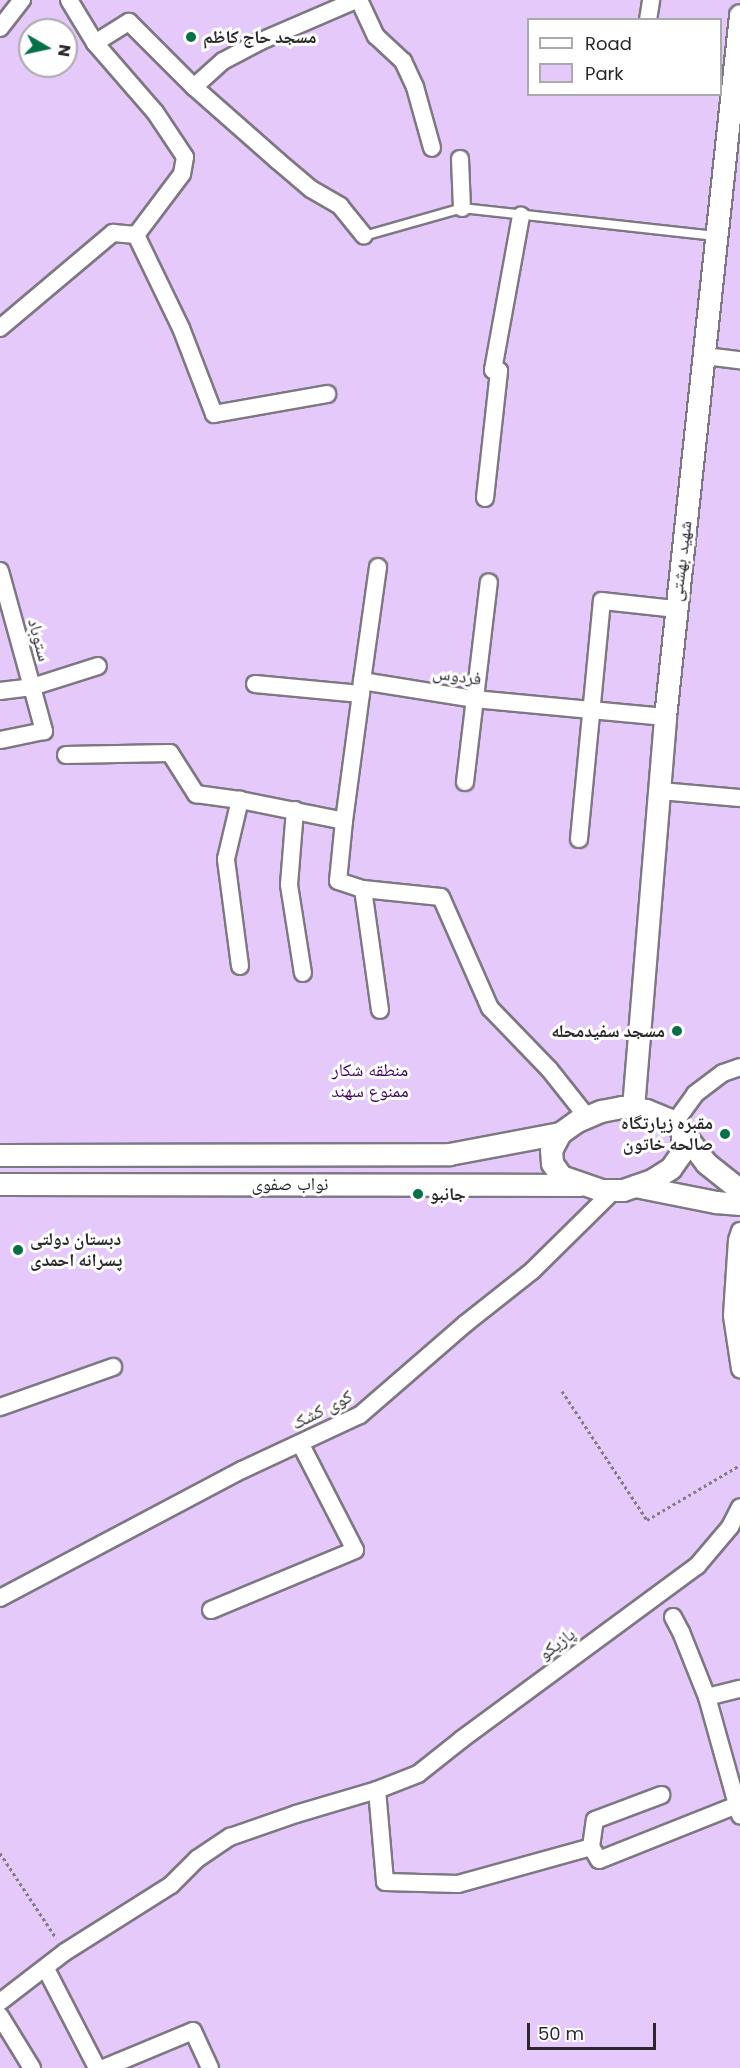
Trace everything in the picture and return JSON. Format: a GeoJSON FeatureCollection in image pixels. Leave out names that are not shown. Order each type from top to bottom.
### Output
{"type":"FeatureCollection","features":[{"type":"Feature","properties":{"kind":"street"},"geometry":{"type":"LineString","coordinates":[[0,28],[22,0]]}},
{"type":"Feature","properties":{"kind":"street"},"geometry":{"type":"LineString","coordinates":[[69,0],[95,43],[155,112],[185,157],[182,174],[136,235]]}},
{"type":"Feature","properties":{"kind":"street"},"geometry":{"type":"LineString","coordinates":[[194,87],[222,61],[261,41],[357,0],[376,36],[403,61],[415,87],[432,148]]}},
{"type":"Feature","properties":{"kind":"street"},"geometry":{"type":"LineString","coordinates":[[648,18],[651,0]]}},
{"type":"Feature","properties":{"kind":"street","name":"شهید بهشتی"},"geometry":{"type":"LineString","coordinates":[[633,1108],[665,717],[740,15]]}},
{"type":"Feature","properties":{"kind":"street"},"geometry":{"type":"LineString","coordinates":[[95,43],[129,22],[194,87],[311,189],[340,206],[363,236]]}},
{"type":"Feature","properties":{"kind":"street"},"geometry":{"type":"LineString","coordinates":[[460,159],[462,208]]}},
{"type":"Feature","properties":{"kind":"street"},"geometry":{"type":"LineString","coordinates":[[485,498],[499,371],[493,370],[521,216]]}},
{"type":"Feature","properties":{"kind":"street"},"geometry":{"type":"LineString","coordinates":[[0,328],[112,233],[136,235]]}},
{"type":"Feature","properties":{"kind":"street"},"geometry":{"type":"LineString","coordinates":[[136,235],[182,328],[214,414],[327,394]]}},
{"type":"Feature","properties":{"kind":"street"},"geometry":{"type":"LineString","coordinates":[[705,356],[740,360]]}},
{"type":"Feature","properties":{"kind":"street"},"geometry":{"type":"LineString","coordinates":[[378,567],[338,881],[363,889],[441,897],[490,1008],[549,1069],[586,1117]]}},
{"type":"Feature","properties":{"kind":"street","name":"ستوباد"},"geometry":{"type":"LineString","coordinates":[[0,571],[32,687],[98,666]]}},
{"type":"Feature","properties":{"kind":"street"},"geometry":{"type":"LineString","coordinates":[[465,782],[489,582]]}},
{"type":"Feature","properties":{"kind":"street"},"geometry":{"type":"LineString","coordinates":[[579,839],[594,710],[602,602],[676,609]]}},
{"type":"Feature","properties":{"kind":"street","name":"فردوس"},"geometry":{"type":"LineString","coordinates":[[255,684],[361,687],[665,717]]}},
{"type":"Feature","properties":{"kind":"street"},"geometry":{"type":"LineString","coordinates":[[0,691],[32,687],[44,731],[0,740]]}},
{"type":"Feature","properties":{"kind":"street"},"geometry":{"type":"LineString","coordinates":[[66,755],[170,753],[196,794],[296,810],[344,821]]}},
{"type":"Feature","properties":{"kind":"street"},"geometry":{"type":"LineString","coordinates":[[660,791],[740,798]]}},
{"type":"Feature","properties":{"kind":"street"},"geometry":{"type":"LineString","coordinates":[[240,800],[226,859],[240,966]]}},
{"type":"Feature","properties":{"kind":"street"},"geometry":{"type":"LineString","coordinates":[[296,810],[288,885],[303,973]]}},
{"type":"Feature","properties":{"kind":"street"},"geometry":{"type":"LineString","coordinates":[[363,889],[380,1010]]}},
{"type":"Feature","properties":{"kind":"street"},"geometry":{"type":"LineString","coordinates":[[624,1188],[652,1180],[670,1168],[682,1152],[678,1127],[695,1094],[723,1073],[740,1066]]}},
{"type":"Feature","properties":{"kind":"street"},"geometry":{"type":"LineString","coordinates":[[740,1190],[706,1162],[678,1127],[663,1115],[633,1108],[601,1111],[586,1117],[560,1133],[551,1150],[552,1163],[561,1176],[580,1185],[624,1188],[740,1204]]}},
{"type":"Feature","properties":{"kind":"street","name":"نواب صفوی"},"geometry":{"type":"LineString","coordinates":[[0,1155],[449,1154],[560,1133]]}},
{"type":"Feature","properties":{"kind":"street","name":"نواب صفوی"},"geometry":{"type":"LineString","coordinates":[[0,1184],[580,1185]]}},
{"type":"Feature","properties":{"kind":"street","name":"کوی کشک"},"geometry":{"type":"LineString","coordinates":[[0,1598],[242,1470],[360,1415],[465,1324],[532,1271],[624,1188]]}},
{"type":"Feature","properties":{"kind":"street"},"geometry":{"type":"LineString","coordinates":[[740,1231],[737,1240],[732,1316],[740,1370]]}},
{"type":"Feature","properties":{"kind":"street"},"geometry":{"type":"LineString","coordinates":[[0,1407],[113,1367]]}},
{"type":"Feature","properties":{"kind":"street"},"geometry":{"type":"LineString","coordinates":[[211,1610],[355,1550],[300,1443]]}},
{"type":"Feature","properties":{"kind":"street","name":"پازیکو"},"geometry":{"type":"LineString","coordinates":[[0,2002],[46,1969],[65,1952],[171,1885],[196,1859],[230,1837],[377,1790],[418,1774],[462,1738],[697,1566],[730,1527],[740,1507]]}},
{"type":"Feature","properties":{"kind":"street"},"geometry":{"type":"LineString","coordinates":[[661,1795],[595,1820],[591,1847],[599,1860],[739,1810],[706,1697],[673,1617]]}},
{"type":"Feature","properties":{"kind":"street"},"geometry":{"type":"LineString","coordinates":[[706,1697],[740,1689]]}},
{"type":"Feature","properties":{"kind":"street"},"geometry":{"type":"LineString","coordinates":[[377,1790],[385,1882],[458,1884],[591,1847]]}},
{"type":"Feature","properties":{"kind":"street"},"geometry":{"type":"LineString","coordinates":[[46,1969],[97,2068]]}},
{"type":"Feature","properties":{"kind":"street"},"geometry":{"type":"LineString","coordinates":[[0,2016],[32,2068]]}},
{"type":"Feature","properties":{"kind":"street"},"geometry":{"type":"LineString","coordinates":[[104,2068],[193,2031],[210,2068]]}},
{"type":"Feature","properties":{"kind":"lane"},"geometry":{"type":"LineString","coordinates":[[363,236],[462,208],[716,236]]}},
{"type":"Feature","properties":{"kind":"path"},"geometry":{"type":"LineString","coordinates":[[562,1391],[647,1520],[740,1465]]}},
{"type":"Feature","properties":{"kind":"path"},"geometry":{"type":"LineString","coordinates":[[0,1853],[65,1952]]}},
{"type":"Feature","properties":{"kind":"green space","name":"منطقه شکار ممنوع سهند"},"geometry":{"type":"Polygon","coordinates":[[[0,0],[740,0],[740,2068],[0,2068],[0,0]]]}},
{"type":"Feature","properties":{"kind":"place","name":"مسجد حاج کاظم"},"geometry":{"type":"Point","coordinates":[191,37]}},
{"type":"Feature","properties":{"kind":"place","name":"مسجد سفیدمحله"},"geometry":{"type":"Point","coordinates":[677,1031]}},
{"type":"Feature","properties":{"kind":"place","name":"مقبره زیارتگاه صالحه خاتون"},"geometry":{"type":"Point","coordinates":[725,1134]}},
{"type":"Feature","properties":{"kind":"place","name":"جانبو"},"geometry":{"type":"Point","coordinates":[418,1194]}},
{"type":"Feature","properties":{"kind":"place","name":"دبستان دولتی پسرانه احمدی"},"geometry":{"type":"Point","coordinates":[18,1250]}}]}
